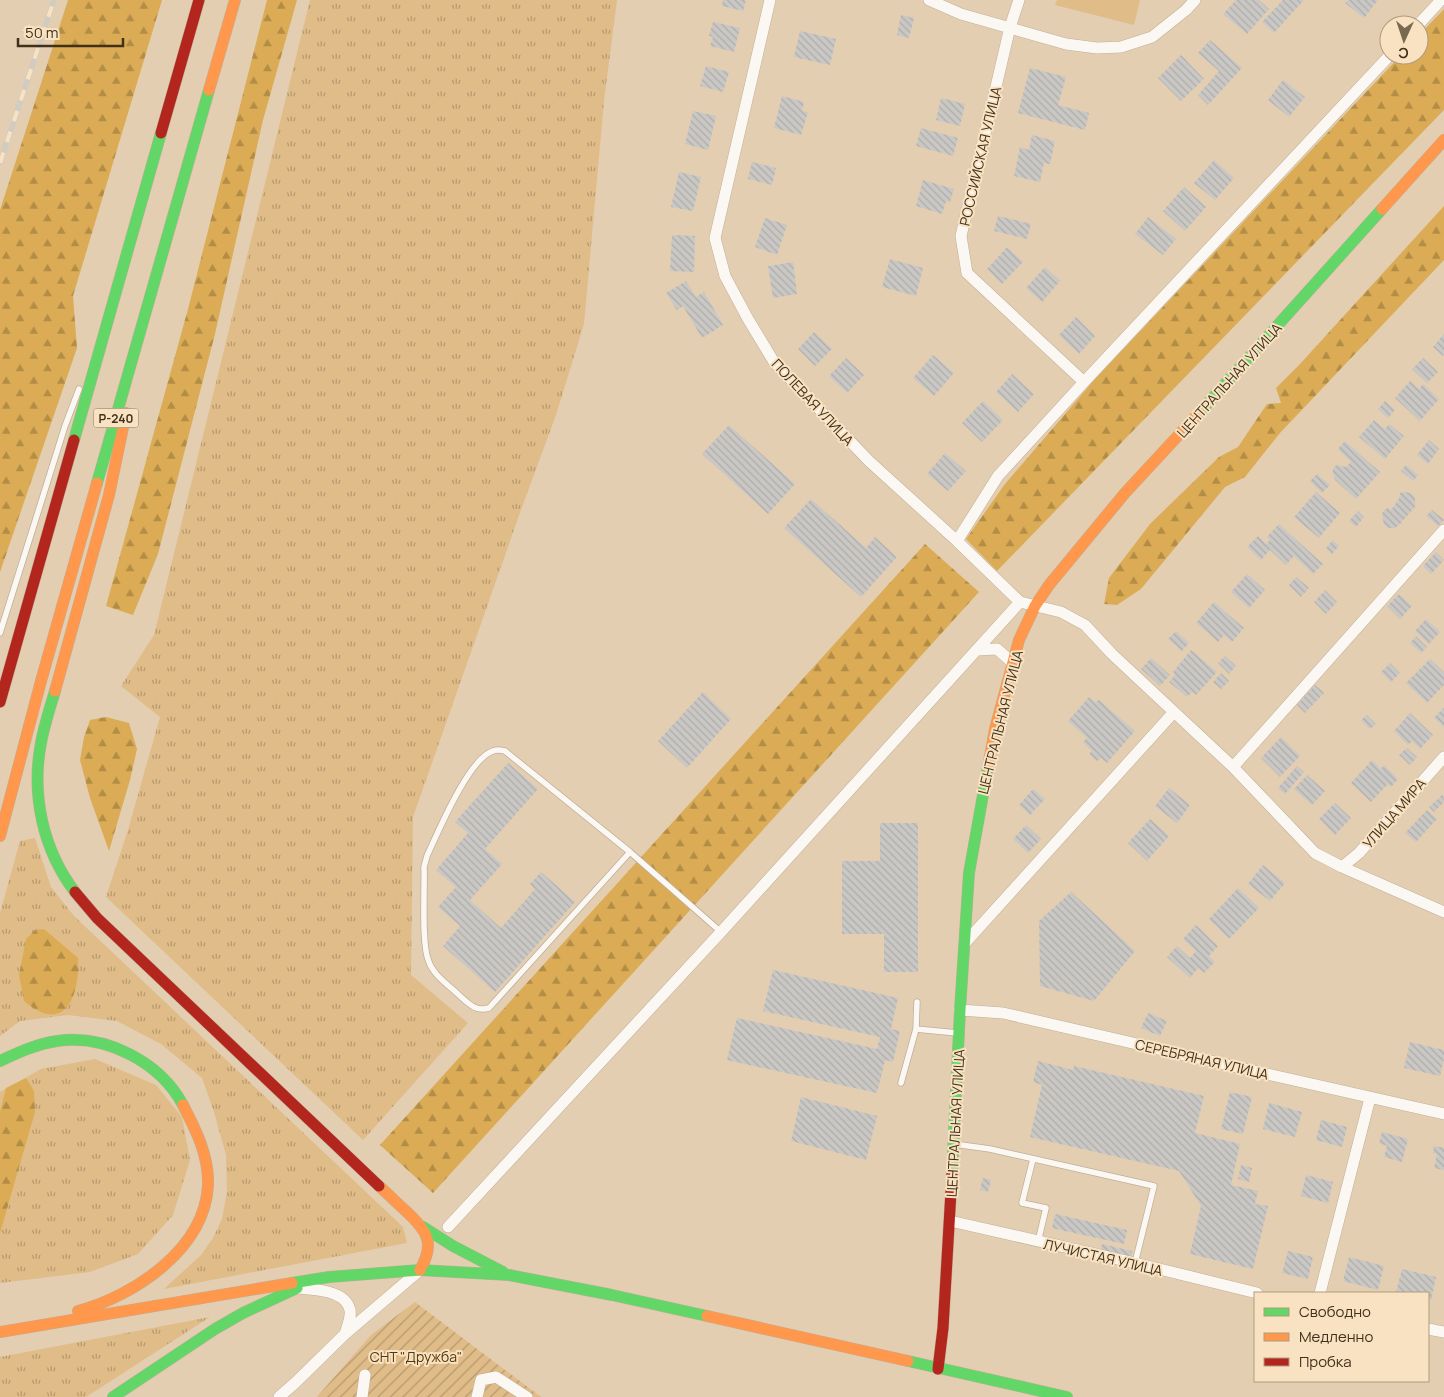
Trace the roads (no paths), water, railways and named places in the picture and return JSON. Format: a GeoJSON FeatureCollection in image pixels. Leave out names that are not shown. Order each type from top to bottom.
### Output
{"type":"FeatureCollection","features":[{"type":"Feature","properties":{"kind":"main road","name":"Р-240"},"geometry":{"type":"LineString","coordinates":[[0,702],[199,0]]}},
{"type":"Feature","properties":{"kind":"main road","name":"Р-240"},"geometry":{"type":"LineString","coordinates":[[0,836],[41,681],[235,0]]}},
{"type":"Feature","properties":{"kind":"main road","name":"ЦЕНТРАЛЬНАЯ УЛИЦА"},"geometry":{"type":"LineString","coordinates":[[938,1369],[943,1328],[950,1221],[960,1010],[969,873],[995,729],[1019,640],[1035,606],[1049,585],[1125,494],[1444,140]]}},
{"type":"Feature","properties":{"kind":"main road"},"geometry":{"type":"LineString","coordinates":[[147,311],[109,495],[41,743],[37,764],[37,790],[42,828],[54,858],[72,889],[97,918],[423,1227],[453,1246],[508,1275]]}},
{"type":"Feature","properties":{"kind":"main road"},"geometry":{"type":"LineString","coordinates":[[0,1061],[25,1048],[42,1043],[66,1040],[90,1041],[107,1045],[139,1059],[166,1081],[185,1107],[199,1136],[208,1178],[205,1203],[197,1224],[176,1253],[148,1277],[123,1293],[91,1308],[0,1332]]}},
{"type":"Feature","properties":{"kind":"main road"},"geometry":{"type":"LineString","coordinates":[[420,1270],[427,1259],[430,1245],[423,1227]]}},
{"type":"Feature","properties":{"kind":"main road"},"geometry":{"type":"LineString","coordinates":[[0,1332],[329,1277],[420,1270],[458,1271],[508,1275],[612,1296],[1066,1397]]}},
{"type":"Feature","properties":{"kind":"main road"},"geometry":{"type":"LineString","coordinates":[[113,1397],[243,1312],[329,1277]]}},
{"type":"Feature","properties":{"kind":"street","name":"ПОЛЕВАЯ УЛИЦА"},"geometry":{"type":"LineString","coordinates":[[770,0],[715,238],[725,276],[774,362],[869,461],[957,541],[1020,602]]}},
{"type":"Feature","properties":{"kind":"street"},"geometry":{"type":"LineString","coordinates":[[929,0],[961,14],[1066,44],[1097,48],[1121,47],[1152,37],[1186,10],[1195,0]]}},
{"type":"Feature","properties":{"kind":"street","name":"РОССИЙСКАЯ УЛИЦА"},"geometry":{"type":"LineString","coordinates":[[1019,0],[1010,27],[961,236],[967,273],[1084,382]]}},
{"type":"Feature","properties":{"kind":"street"},"geometry":{"type":"LineString","coordinates":[[1427,15],[1441,0]]}},
{"type":"Feature","properties":{"kind":"street"},"geometry":{"type":"LineString","coordinates":[[957,541],[998,476],[1381,65]]}},
{"type":"Feature","properties":{"kind":"street"},"geometry":{"type":"LineString","coordinates":[[1233,767],[1444,530]]}},
{"type":"Feature","properties":{"kind":"street"},"geometry":{"type":"LineString","coordinates":[[448,1226],[721,932],[1020,602],[1061,612],[1085,625],[1112,654],[1233,767],[1316,854],[1444,912]]}},
{"type":"Feature","properties":{"kind":"street"},"geometry":{"type":"LineString","coordinates":[[977,650],[997,649],[1013,663]]}},
{"type":"Feature","properties":{"kind":"street"},"geometry":{"type":"LineString","coordinates":[[965,943],[1174,712]]}},
{"type":"Feature","properties":{"kind":"street","name":"УЛИЦА МИРА"},"geometry":{"type":"LineString","coordinates":[[1342,867],[1360,852],[1444,757]]}},
{"type":"Feature","properties":{"kind":"street","name":"СЕРЕБРЯНАЯ УЛИЦА"},"geometry":{"type":"LineString","coordinates":[[960,1010],[1012,1014],[1444,1114]]}},
{"type":"Feature","properties":{"kind":"street"},"geometry":{"type":"LineString","coordinates":[[1320,1292],[1370,1098]]}},
{"type":"Feature","properties":{"kind":"street","name":"ЛУЧИСТАЯ УЛИЦА"},"geometry":{"type":"LineString","coordinates":[[950,1221],[1254,1292]]}},
{"type":"Feature","properties":{"kind":"street"},"geometry":{"type":"LineString","coordinates":[[279,1397],[345,1334],[420,1270]]}},
{"type":"Feature","properties":{"kind":"street"},"geometry":{"type":"LineString","coordinates":[[298,1288],[328,1291],[342,1298],[349,1306],[350,1317],[345,1334]]}},
{"type":"Feature","properties":{"kind":"street"},"geometry":{"type":"LineString","coordinates":[[1429,1329],[1444,1332]]}},
{"type":"Feature","properties":{"kind":"street"},"geometry":{"type":"LineString","coordinates":[[362,1397],[365,1375]]}},
{"type":"Feature","properties":{"kind":"street"},"geometry":{"type":"LineString","coordinates":[[477,1397],[481,1380],[496,1377],[527,1397]]}},
{"type":"Feature","properties":{"kind":"lane"},"geometry":{"type":"LineString","coordinates":[[89,361],[122,270]]}},
{"type":"Feature","properties":{"kind":"lane"},"geometry":{"type":"LineString","coordinates":[[0,633],[65,426],[82,380]]}},
{"type":"Feature","properties":{"kind":"lane"},"geometry":{"type":"LineString","coordinates":[[630,852],[489,1008],[483,1010],[471,1006],[435,972],[428,962],[425,939],[424,867],[459,788],[484,756],[492,751],[499,750],[505,751],[630,852],[721,932]]}},
{"type":"Feature","properties":{"kind":"lane"},"geometry":{"type":"LineString","coordinates":[[902,1083],[916,1029],[917,1002]]}},
{"type":"Feature","properties":{"kind":"lane"},"geometry":{"type":"LineString","coordinates":[[916,1029],[960,1033]]}},
{"type":"Feature","properties":{"kind":"lane"},"geometry":{"type":"LineString","coordinates":[[954,1144],[990,1149],[1154,1186],[1135,1263]]}},
{"type":"Feature","properties":{"kind":"lane"},"geometry":{"type":"LineString","coordinates":[[1033,1159],[1022,1203],[1046,1208],[1038,1242]]}},
{"type":"Feature","properties":{"kind":"railway"},"geometry":{"type":"LineString","coordinates":[[0,163],[54,0]]}},
{"type":"Feature","properties":{"kind":"park label","name":"СНТ \"Дружба\""},"geometry":{"type":"Point","coordinates":[416,1356]}}]}
